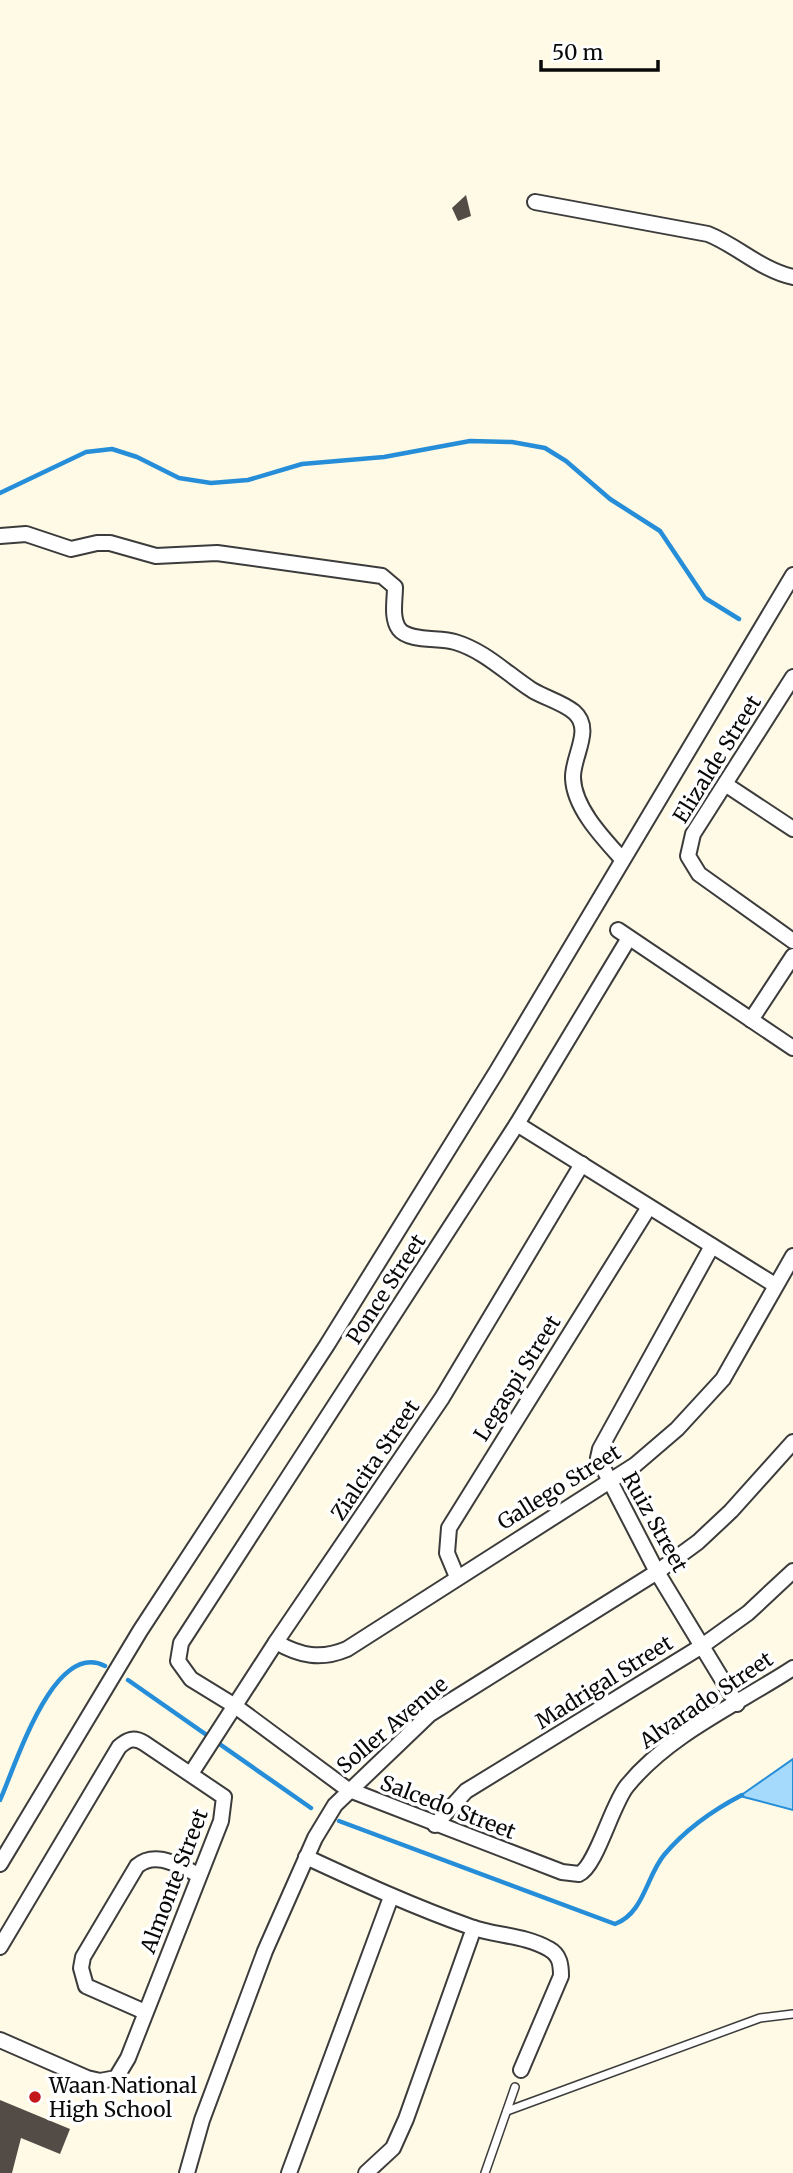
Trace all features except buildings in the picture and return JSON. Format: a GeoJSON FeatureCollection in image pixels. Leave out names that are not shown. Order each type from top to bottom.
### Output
{"type":"FeatureCollection","features":[{"type":"Feature","properties":{"kind":"street"},"geometry":{"type":"LineString","coordinates":[[535,202],[708,234],[724,240],[778,274],[793,277]]}},
{"type":"Feature","properties":{"kind":"street"},"geometry":{"type":"LineString","coordinates":[[0,536],[26,534],[71,549],[110,543],[156,556],[218,554],[382,576],[394,587],[394,617],[398,629],[405,634],[447,639],[468,646],[533,690],[574,712],[581,720],[583,732],[574,764],[575,790],[594,825],[622,859]]}},
{"type":"Feature","properties":{"kind":"street"},"geometry":{"type":"LineString","coordinates":[[0,1864],[140,1631],[327,1345],[497,1072],[793,575]]}},
{"type":"Feature","properties":{"kind":"street","name":"Elizalde Street"},"geometry":{"type":"LineString","coordinates":[[793,677],[693,834],[688,856],[699,874],[793,941]]}},
{"type":"Feature","properties":{"kind":"street"},"geometry":{"type":"LineString","coordinates":[[725,783],[793,829]]}},
{"type":"Feature","properties":{"kind":"street","name":"Ponce Street"},"geometry":{"type":"LineString","coordinates":[[178,1661],[181,1643],[517,1124],[623,934],[751,1020]]}},
{"type":"Feature","properties":{"kind":"street"},"geometry":{"type":"LineString","coordinates":[[793,956],[751,1020],[793,1048]]}},
{"type":"Feature","properties":{"kind":"street"},"geometry":{"type":"LineString","coordinates":[[517,1124],[775,1285]]}},
{"type":"Feature","properties":{"kind":"street","name":"Zialcita Street"},"geometry":{"type":"LineString","coordinates":[[192,1772],[276,1642],[442,1398],[582,1164]]}},
{"type":"Feature","properties":{"kind":"street","name":"Legaspi Street"},"geometry":{"type":"LineString","coordinates":[[457,1577],[447,1553],[449,1528],[649,1206]]}},
{"type":"Feature","properties":{"kind":"street","name":"Ruiz Street"},"geometry":{"type":"LineString","coordinates":[[712,1246],[600,1450],[599,1465],[657,1572],[737,1704]]}},
{"type":"Feature","properties":{"kind":"street","name":"Gallego Street"},"geometry":{"type":"LineString","coordinates":[[276,1642],[308,1655],[338,1652],[653,1451],[703,1402],[735,1359],[793,1256]]}},
{"type":"Feature","properties":{"kind":"street","name":"Soller Avenue"},"geometry":{"type":"LineString","coordinates":[[187,2173],[235,2025],[306,1857],[323,1822],[347,1790],[430,1714],[657,1572],[698,1542],[732,1511],[793,1442]]}},
{"type":"Feature","properties":{"kind":"street","name":"Madrigal Street"},"geometry":{"type":"LineString","coordinates":[[435,1825],[466,1791],[702,1646],[748,1613],[793,1571]]}},
{"type":"Feature","properties":{"kind":"street","name":"Salcedo Street"},"geometry":{"type":"LineString","coordinates":[[178,1661],[191,1679],[236,1706],[347,1790],[562,1872],[579,1874]]}},
{"type":"Feature","properties":{"kind":"street","name":"Alvarado Street"},"geometry":{"type":"LineString","coordinates":[[579,1874],[588,1867],[612,1811],[626,1787],[645,1766],[697,1727],[793,1668]]}},
{"type":"Feature","properties":{"kind":"street","name":"Almonte Street"},"geometry":{"type":"LineString","coordinates":[[0,1947],[119,1747],[131,1739],[138,1739],[220,1791],[225,1802],[122,2071],[109,2081],[87,2078],[0,2040]]}},
{"type":"Feature","properties":{"kind":"street"},"geometry":{"type":"LineString","coordinates":[[306,1857],[391,1897],[474,1928],[538,1943],[552,1951],[561,1962],[561,1976],[521,2070]]}},
{"type":"Feature","properties":{"kind":"street"},"geometry":{"type":"LineString","coordinates":[[145,2012],[86,1986],[81,1968],[83,1957],[136,1866],[144,1860],[164,1860],[199,1875]]}},
{"type":"Feature","properties":{"kind":"street"},"geometry":{"type":"LineString","coordinates":[[289,2173],[391,1897]]}},
{"type":"Feature","properties":{"kind":"street"},"geometry":{"type":"LineString","coordinates":[[366,2173],[393,2148],[406,2119],[474,1928]]}},
{"type":"Feature","properties":{"kind":"lane"},"geometry":{"type":"LineString","coordinates":[[507,2111],[760,2018],[793,2014]]}},
{"type":"Feature","properties":{"kind":"lane"},"geometry":{"type":"LineString","coordinates":[[485,2173],[515,2087]]}},
{"type":"Feature","properties":{"kind":"water"},"geometry":{"type":"Polygon","coordinates":[[[793,1759],[793,1810],[740,1796],[793,1759]]]}},
{"type":"Feature","properties":{"kind":"waterway"},"geometry":{"type":"LineString","coordinates":[[0,493],[86,452],[112,449],[137,457],[179,478],[211,483],[248,480],[302,464],[384,457],[470,441],[512,442],[545,448],[566,461],[610,499],[660,531],[705,598],[739,619]]}},
{"type":"Feature","properties":{"kind":"waterway"},"geometry":{"type":"LineString","coordinates":[[0,1800],[26,1736],[53,1688],[69,1671],[86,1663],[105,1666]]}},
{"type":"Feature","properties":{"kind":"waterway"},"geometry":{"type":"LineString","coordinates":[[128,1680],[311,1808]]}},
{"type":"Feature","properties":{"kind":"waterway"},"geometry":{"type":"LineString","coordinates":[[339,1821],[615,1924],[625,1919],[639,1903],[658,1864],[672,1846],[700,1821],[742,1795]]}},
{"type":"Feature","properties":{"kind":"place","name":"Waan National High School"},"geometry":{"type":"Point","coordinates":[35,2097]}}]}
